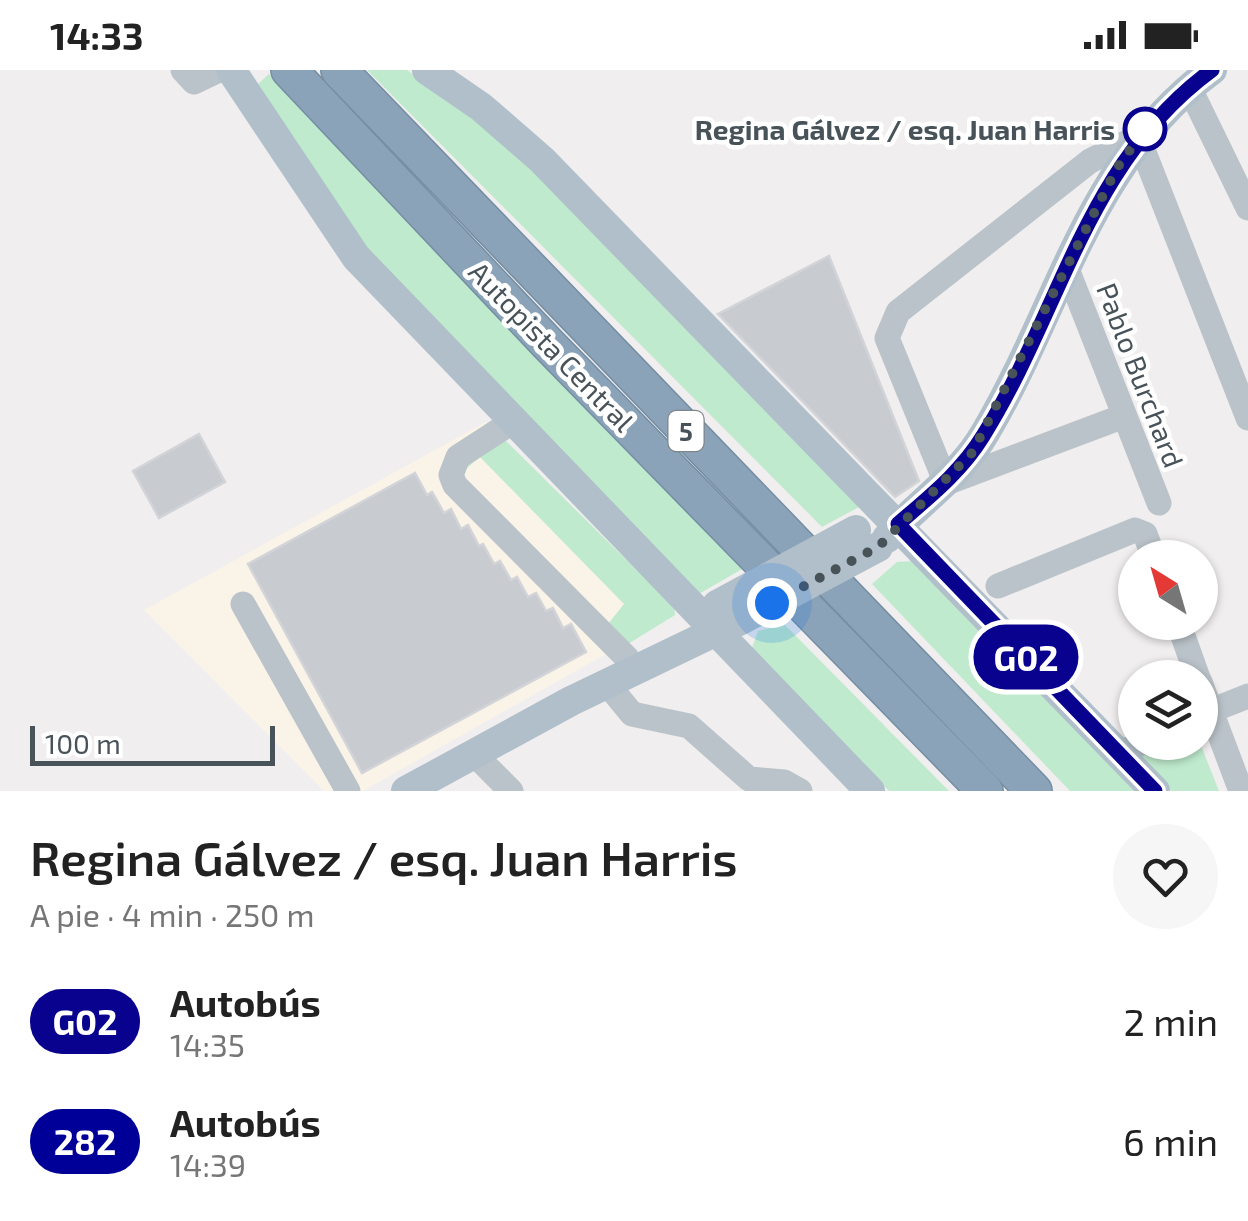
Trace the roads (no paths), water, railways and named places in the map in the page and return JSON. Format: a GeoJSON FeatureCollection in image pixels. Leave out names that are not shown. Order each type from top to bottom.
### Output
{"type":"FeatureCollection","features":[{"type":"Feature","properties":{"kind":"highway","name":"Autopista Central"},"geometry":{"type":"LineString","coordinates":[[290,70],[548,344],[985,791]]}},
{"type":"Feature","properties":{"kind":"highway","name":"Autopista Central"},"geometry":{"type":"LineString","coordinates":[[339,70],[1034,791]]}},
{"type":"Feature","properties":{"kind":"main road"},"geometry":{"type":"LineString","coordinates":[[232,70],[356,256],[512,422],[717,619],[870,791]]}},
{"type":"Feature","properties":{"kind":"main road"},"geometry":{"type":"LineString","coordinates":[[427,70],[523,142],[877,534],[1118,737]]}},
{"type":"Feature","properties":{"kind":"main road"},"geometry":{"type":"LineString","coordinates":[[406,791],[571,701],[608,685],[717,619],[877,534],[946,483],[993,420],[1117,168],[1138,137],[1200,78]]}},
{"type":"Feature","properties":{"kind":"main road"},"geometry":{"type":"LineString","coordinates":[[571,701],[627,658],[717,619]]}},
{"type":"Feature","properties":{"kind":"main road"},"geometry":{"type":"LineString","coordinates":[[1138,760],[1155,791]]}},
{"type":"Feature","properties":{"kind":"street"},"geometry":{"type":"LineString","coordinates":[[183,70],[194,82],[220,70]]}},
{"type":"Feature","properties":{"kind":"street"},"geometry":{"type":"LineString","coordinates":[[1200,78],[1248,208]]}},
{"type":"Feature","properties":{"kind":"street"},"geometry":{"type":"LineString","coordinates":[[1124,416],[946,483],[888,346],[894,317],[1090,161],[1138,137],[1248,418]]}},
{"type":"Feature","properties":{"kind":"street","name":"Pablo Burchard"},"geometry":{"type":"LineString","coordinates":[[1067,269],[1159,503]]}},
{"type":"Feature","properties":{"kind":"street"},"geometry":{"type":"LineString","coordinates":[[512,422],[458,458],[452,475],[455,485],[627,658]]}},
{"type":"Feature","properties":{"kind":"street"},"geometry":{"type":"LineString","coordinates":[[998,586],[1135,530],[1145,534],[1147,540]]}},
{"type":"Feature","properties":{"kind":"street"},"geometry":{"type":"LineString","coordinates":[[244,604],[348,791]]}},
{"type":"Feature","properties":{"kind":"street"},"geometry":{"type":"LineString","coordinates":[[608,685],[632,714],[689,726],[750,780],[784,782],[800,791]]}},
{"type":"Feature","properties":{"kind":"street"},"geometry":{"type":"LineString","coordinates":[[1218,708],[1248,696]]}},
{"type":"Feature","properties":{"kind":"street"},"geometry":{"type":"LineString","coordinates":[[1218,741],[1241,791]]}},
{"type":"Feature","properties":{"kind":"street"},"geometry":{"type":"LineString","coordinates":[[474,754],[511,791]]}},
{"type":"Feature","properties":{"kind":"place","name":"Regina Gálvez / esq. Juan Harris"},"geometry":{"type":"Point","coordinates":[1145,129]}}]}
